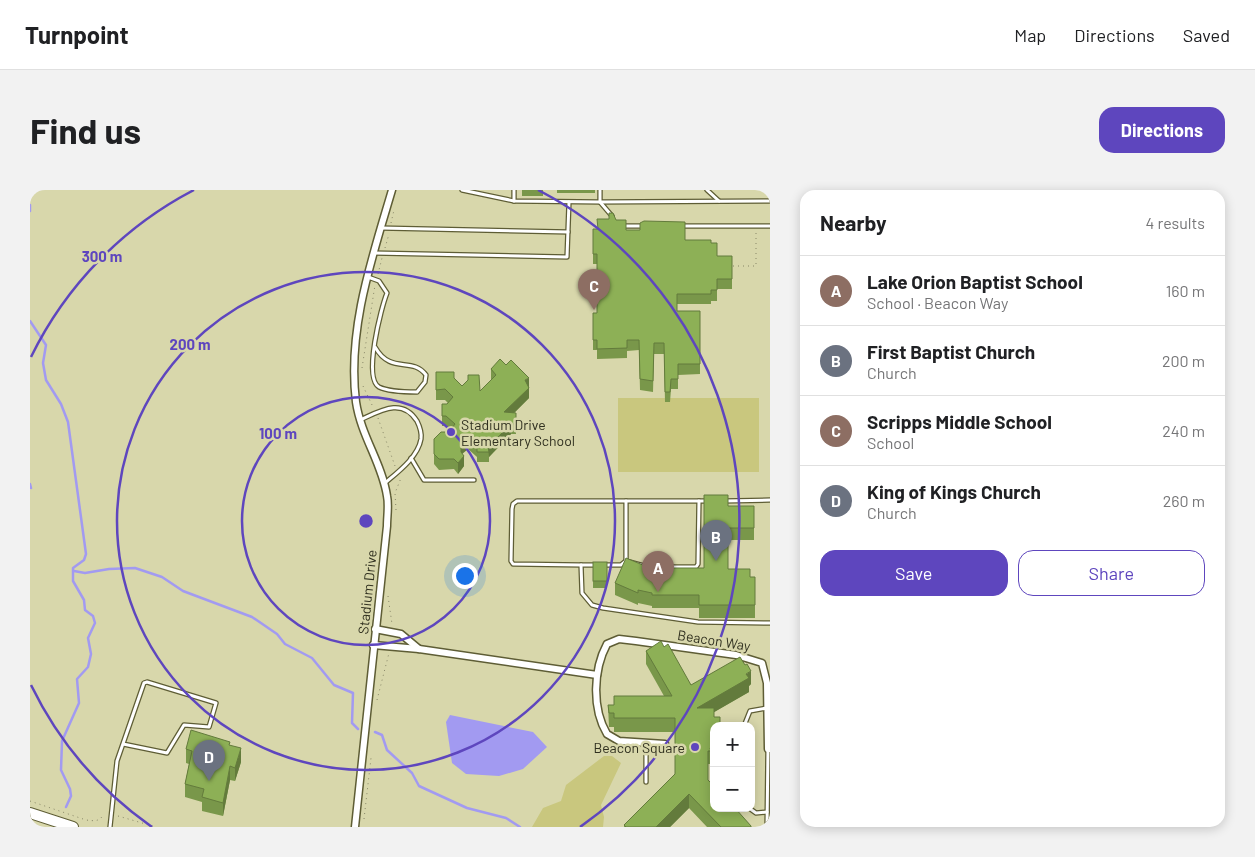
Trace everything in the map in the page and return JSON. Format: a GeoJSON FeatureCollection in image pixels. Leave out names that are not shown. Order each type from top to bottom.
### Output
{"type":"FeatureCollection","features":[{"type":"Feature","properties":{"kind":"main road"},"geometry":{"type":"LineString","coordinates":[[31,815],[69,826]]}},
{"type":"Feature","properties":{"kind":"street","name":"Stadium Drive"},"geometry":{"type":"LineString","coordinates":[[355,827],[387,526],[388,497],[360,420],[356,388],[355,345],[368,277],[392,190]]}},
{"type":"Feature","properties":{"kind":"street"},"geometry":{"type":"LineString","coordinates":[[375,629],[401,634],[419,648]]}},
{"type":"Feature","properties":{"kind":"street","name":"Beacon Way"},"geometry":{"type":"LineString","coordinates":[[664,744],[619,741],[607,734],[598,712],[597,675],[600,656],[607,644],[619,639],[736,655],[762,663],[766,672],[769,749]]}},
{"type":"Feature","properties":{"kind":"street"},"geometry":{"type":"LineString","coordinates":[[373,646],[419,648],[597,675]]}},
{"type":"Feature","properties":{"kind":"lane"},"geometry":{"type":"LineString","coordinates":[[462,190],[514,201],[770,201]]}},
{"type":"Feature","properties":{"kind":"lane"},"geometry":{"type":"LineString","coordinates":[[514,190],[514,201]]}},
{"type":"Feature","properties":{"kind":"lane"},"geometry":{"type":"LineString","coordinates":[[600,190],[600,202],[620,226],[650,226]]}},
{"type":"Feature","properties":{"kind":"lane"},"geometry":{"type":"LineString","coordinates":[[706,190],[719,202]]}},
{"type":"Feature","properties":{"kind":"lane"},"geometry":{"type":"LineString","coordinates":[[374,253],[567,257],[569,202]]}},
{"type":"Feature","properties":{"kind":"lane"},"geometry":{"type":"LineString","coordinates":[[675,226],[770,226]]}},
{"type":"Feature","properties":{"kind":"lane"},"geometry":{"type":"LineString","coordinates":[[381,228],[568,232]]}},
{"type":"Feature","properties":{"kind":"lane"},"geometry":{"type":"LineString","coordinates":[[368,277],[379,280],[387,293],[381,309],[375,347],[372,375],[379,387],[410,392],[417,392],[421,388],[426,375],[422,370],[410,365],[391,364],[381,358],[375,347]]}},
{"type":"Feature","properties":{"kind":"lane"},"geometry":{"type":"LineString","coordinates":[[360,420],[388,407],[402,406],[413,414],[421,428],[421,440],[411,458],[384,484]]}},
{"type":"Feature","properties":{"kind":"lane"},"geometry":{"type":"LineString","coordinates":[[411,458],[424,480],[474,480]]}},
{"type":"Feature","properties":{"kind":"lane"},"geometry":{"type":"LineString","coordinates":[[626,561],[621,565],[513,564],[511,554],[513,504],[517,501],[770,500]]}},
{"type":"Feature","properties":{"kind":"lane"},"geometry":{"type":"LineString","coordinates":[[626,501],[626,561]]}},
{"type":"Feature","properties":{"kind":"lane"},"geometry":{"type":"LineString","coordinates":[[626,561],[648,567],[696,567],[698,564],[699,501]]}},
{"type":"Feature","properties":{"kind":"lane"},"geometry":{"type":"LineString","coordinates":[[581,565],[582,593],[592,604],[603,608],[698,622],[770,623]]}},
{"type":"Feature","properties":{"kind":"lane"},"geometry":{"type":"LineString","coordinates":[[110,827],[116,766],[123,744],[146,682],[216,703],[209,726],[184,725],[167,753],[123,744]]}},
{"type":"Feature","properties":{"kind":"lane"},"geometry":{"type":"LineString","coordinates":[[746,722],[750,711],[768,708]]}},
{"type":"Feature","properties":{"kind":"lane"},"geometry":{"type":"LineString","coordinates":[[646,744],[646,782]]}},
{"type":"Feature","properties":{"kind":"lane"},"geometry":{"type":"LineString","coordinates":[[767,827],[769,749]]}},
{"type":"Feature","properties":{"kind":"lane"},"geometry":{"type":"LineString","coordinates":[[755,812],[767,812]]}},
{"type":"Feature","properties":{"kind":"path"},"geometry":{"type":"LineString","coordinates":[[732,266],[756,266],[756,231],[763,232]]}},
{"type":"Feature","properties":{"kind":"path"},"geometry":{"type":"LineString","coordinates":[[376,702],[388,658]]}},
{"type":"Feature","properties":{"kind":"path"},"geometry":{"type":"LineString","coordinates":[[364,819],[370,755]]}},
{"type":"Feature","properties":{"kind":"path"},"geometry":{"type":"LineString","coordinates":[[30,801],[86,820],[95,821],[101,819],[104,814],[112,814],[156,827]]}},
{"type":"Feature","properties":{"kind":"shaded area"},"geometry":{"type":"Polygon","coordinates":[[[618,398],[759,398],[759,472],[618,472],[618,398]]]}},
{"type":"Feature","properties":{"kind":"shaded area"},"geometry":{"type":"Polygon","coordinates":[[[450,715],[533,732],[547,747],[523,769],[499,776],[466,774],[452,763],[446,722],[450,715]]]}},
{"type":"Feature","properties":{"kind":"shaded area"},"geometry":{"type":"Polygon","coordinates":[[[604,756],[612,756],[621,763],[601,805],[604,817],[603,827],[532,827],[543,808],[561,801],[566,785],[604,756]]]}},
{"type":"Feature","properties":{"kind":"building"},"geometry":{"type":"Polygon","coordinates":[[[609,213],[613,213],[616,220],[626,220],[626,230],[640,230],[640,223],[644,221],[685,222],[685,240],[711,240],[711,243],[717,243],[717,256],[732,256],[732,279],[717,279],[717,290],[711,290],[711,294],[677,294],[677,311],[700,311],[700,364],[678,364],[678,379],[671,379],[670,392],[665,392],[664,343],[654,343],[653,381],[640,379],[639,340],[627,340],[627,348],[597,349],[597,340],[593,340],[593,313],[597,313],[597,254],[593,254],[593,229],[598,229],[597,219],[609,219],[609,213]]]}},
{"type":"Feature","properties":{"kind":"building"},"geometry":{"type":"Polygon","coordinates":[[[500,359],[506,365],[511,360],[529,378],[525,380],[529,388],[504,412],[516,413],[516,424],[511,424],[488,447],[489,452],[477,452],[477,447],[468,438],[461,444],[461,452],[464,456],[458,463],[454,459],[439,459],[434,454],[434,439],[441,432],[449,432],[455,424],[446,416],[442,416],[442,404],[447,404],[453,397],[445,389],[436,390],[436,372],[454,372],[454,378],[462,386],[468,380],[468,375],[479,375],[480,391],[496,375],[491,369],[500,359]]]}},
{"type":"Feature","properties":{"kind":"building"},"geometry":{"type":"Polygon","coordinates":[[[704,495],[728,495],[728,506],[754,506],[754,528],[728,528],[728,569],[750,569],[750,577],[755,577],[755,605],[699,605],[699,595],[652,595],[652,593],[638,590],[638,593],[615,583],[626,558],[650,568],[704,568],[704,495]]]}},
{"type":"Feature","properties":{"kind":"building"},"geometry":{"type":"Polygon","coordinates":[[[593,562],[607,562],[607,581],[593,581],[593,562]]]}},
{"type":"Feature","properties":{"kind":"building","name":"Beacon Square"},"geometry":{"type":"Polygon","coordinates":[[[661,641],[664,647],[668,644],[691,685],[740,657],[745,665],[747,664],[751,671],[746,674],[749,678],[697,708],[714,708],[714,717],[720,717],[720,722],[710,722],[708,780],[710,782],[710,812],[739,812],[751,827],[721,827],[689,794],[656,827],[626,827],[624,825],[675,774],[675,718],[614,718],[614,713],[609,713],[608,705],[614,705],[614,696],[672,696],[646,651],[661,641]]]}},
{"type":"Feature","properties":{"kind":"building"},"geometry":{"type":"Polygon","coordinates":[[[191,730],[230,742],[229,745],[241,748],[235,768],[230,766],[223,803],[202,797],[204,789],[185,784],[192,751],[186,749],[191,730]]]}},
{"type":"Feature","properties":{"kind":"waterway"},"geometry":{"type":"LineString","coordinates":[[30,205],[30,211]]}},
{"type":"Feature","properties":{"kind":"waterway"},"geometry":{"type":"LineString","coordinates":[[30,321],[46,345],[43,363],[46,380],[61,404],[68,422],[86,554],[84,560],[73,568],[73,581],[84,600],[85,610],[93,616],[95,623],[88,638],[91,654],[88,667],[77,679],[79,703],[62,741],[61,770],[70,789],[71,796],[66,807]]}},
{"type":"Feature","properties":{"kind":"waterway"},"geometry":{"type":"LineString","coordinates":[[30,484],[31,488]]}},
{"type":"Feature","properties":{"kind":"waterway"},"geometry":{"type":"LineString","coordinates":[[74,571],[85,573],[109,569],[135,568],[162,577],[183,591],[252,617],[277,634],[285,644],[312,658],[334,685],[353,693],[352,723],[358,729]]}},
{"type":"Feature","properties":{"kind":"waterway"},"geometry":{"type":"LineString","coordinates":[[375,732],[382,735],[387,750],[412,773],[419,786],[467,808],[506,818],[520,827]]}},
{"type":"Feature","properties":{"kind":"place","name":"Scripps Middle School"},"geometry":{"type":"Point","coordinates":[594,310]}},
{"type":"Feature","properties":{"kind":"place","name":"Stadium Drive Elementary School"},"geometry":{"type":"Point","coordinates":[451,432]}},
{"type":"Feature","properties":{"kind":"place","name":"First Baptist Church"},"geometry":{"type":"Point","coordinates":[716,561]}},
{"type":"Feature","properties":{"kind":"place","name":"Lake Orion Baptist School"},"geometry":{"type":"Point","coordinates":[658,592]}},
{"type":"Feature","properties":{"kind":"place","name":"Beacon Square"},"geometry":{"type":"Point","coordinates":[695,747]}},
{"type":"Feature","properties":{"kind":"place","name":"King of Kings Church"},"geometry":{"type":"Point","coordinates":[209,781]}}]}
